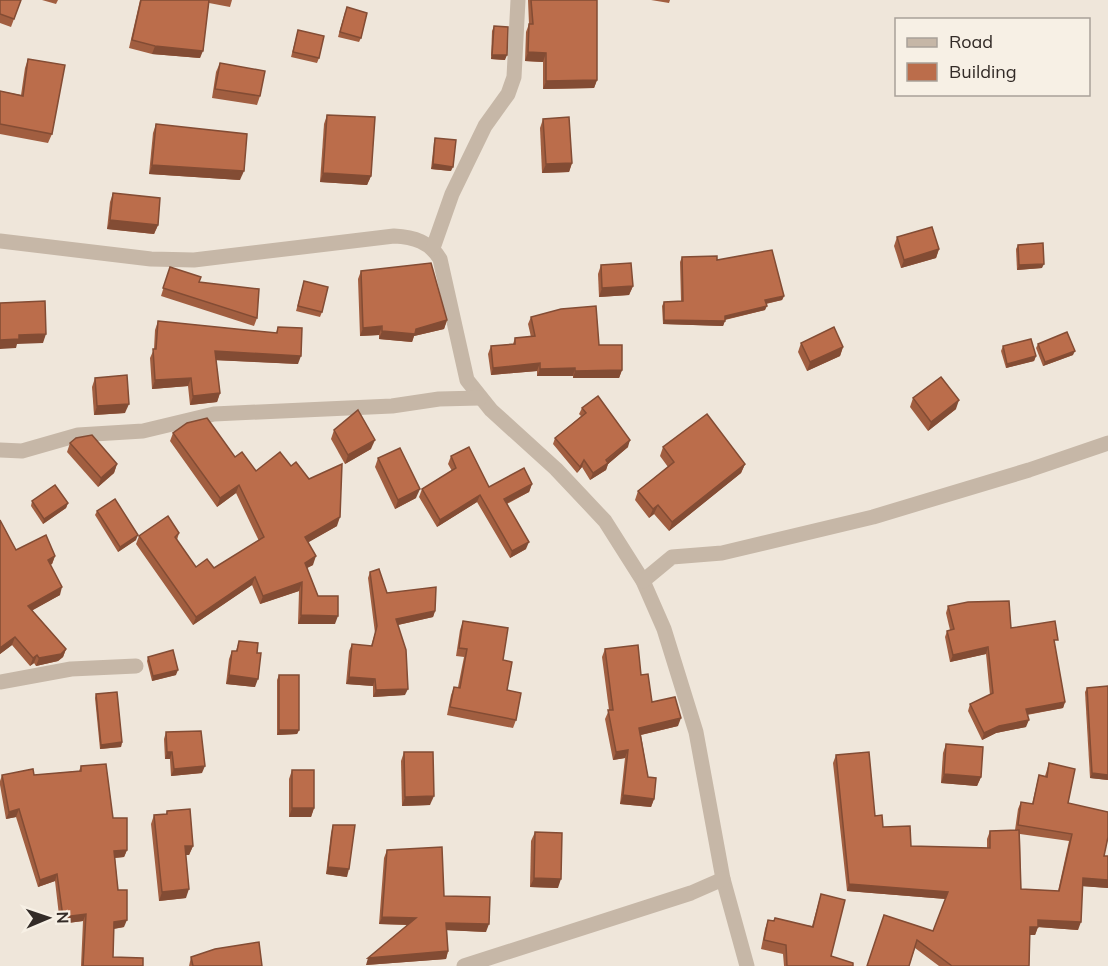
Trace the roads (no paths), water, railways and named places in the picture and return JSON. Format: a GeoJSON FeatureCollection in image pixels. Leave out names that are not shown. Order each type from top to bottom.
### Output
{"type":"FeatureCollection","features":[{"type":"Feature","properties":{"kind":"street"},"geometry":{"type":"LineString","coordinates":[[433,248],[452,194],[485,126],[508,94],[514,77],[518,0]]}},
{"type":"Feature","properties":{"kind":"street"},"geometry":{"type":"LineString","coordinates":[[0,241],[151,259],[194,261],[394,236],[408,236],[433,248],[440,259],[461,362],[467,380],[480,398],[556,468],[605,521],[643,581],[664,629],[696,732],[723,879],[747,966]]}},
{"type":"Feature","properties":{"kind":"street"},"geometry":{"type":"LineString","coordinates":[[0,450],[22,451],[78,435],[143,431],[214,414],[392,406],[450,398],[480,398]]}},
{"type":"Feature","properties":{"kind":"street"},"geometry":{"type":"LineString","coordinates":[[643,581],[672,557],[722,553],[873,517],[1018,474],[1108,443]]}},
{"type":"Feature","properties":{"kind":"street"},"geometry":{"type":"LineString","coordinates":[[0,682],[71,669],[136,666]]}},
{"type":"Feature","properties":{"kind":"street"},"geometry":{"type":"LineString","coordinates":[[464,966],[691,893],[723,879]]}}]}
